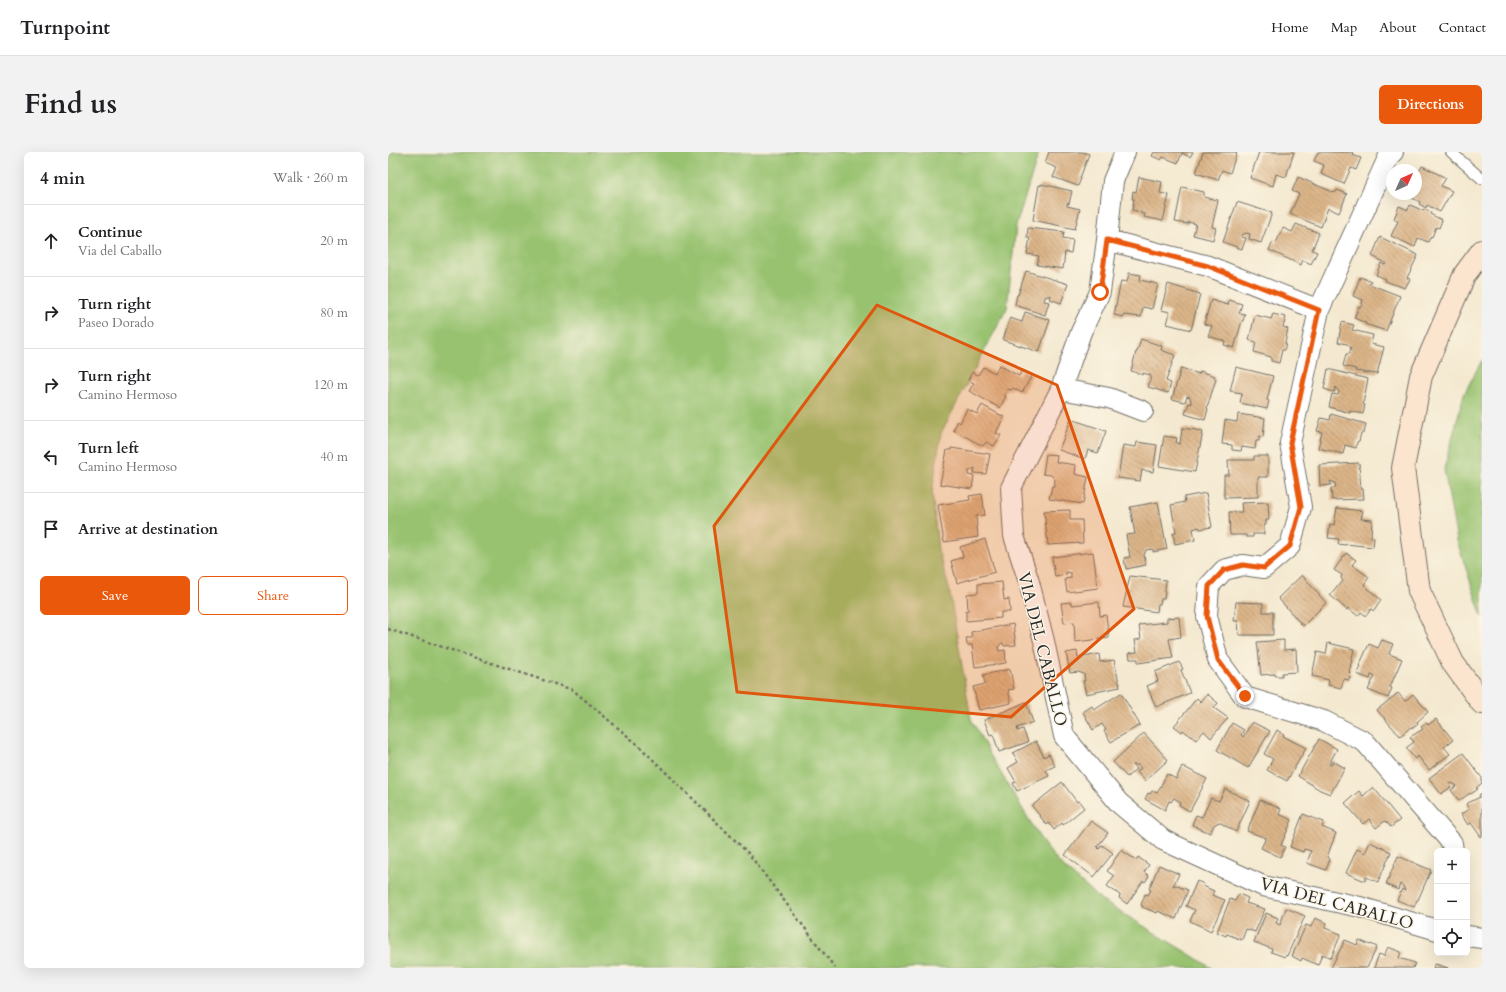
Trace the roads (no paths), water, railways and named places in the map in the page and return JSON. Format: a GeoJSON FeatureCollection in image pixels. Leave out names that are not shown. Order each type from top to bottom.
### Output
{"type":"FeatureCollection","features":[{"type":"Feature","properties":{"kind":"street","name":"VIA DEL CABALLO"},"geometry":{"type":"LineString","coordinates":[[1125,152],[1113,181],[1100,292],[1081,332],[1061,389],[1012,488],[1014,536],[1029,582],[1044,641],[1064,736],[1119,803],[1164,840],[1263,886],[1360,906],[1434,929]]}},
{"type":"Feature","properties":{"kind":"street"},"geometry":{"type":"LineString","coordinates":[[1393,152],[1389,156],[1319,310],[1290,443],[1301,507],[1290,546],[1264,568],[1243,565],[1224,570],[1209,586],[1207,616],[1218,660],[1245,696],[1324,721],[1365,742],[1452,842],[1453,848]]}},
{"type":"Feature","properties":{"kind":"street"},"geometry":{"type":"LineString","coordinates":[[1107,240],[1208,266],[1319,310]]}},
{"type":"Feature","properties":{"kind":"street"},"geometry":{"type":"LineString","coordinates":[[1482,251],[1465,274],[1421,376],[1403,468],[1418,591],[1453,663],[1482,703]]}},
{"type":"Feature","properties":{"kind":"street"},"geometry":{"type":"LineString","coordinates":[[1061,389],[1109,398],[1143,411]]}},
{"type":"Feature","properties":{"kind":"street"},"geometry":{"type":"LineString","coordinates":[[1470,936],[1482,938]]}},
{"type":"Feature","properties":{"kind":"lane"},"geometry":{"type":"LineString","coordinates":[[1451,152],[1482,179]]}}]}
